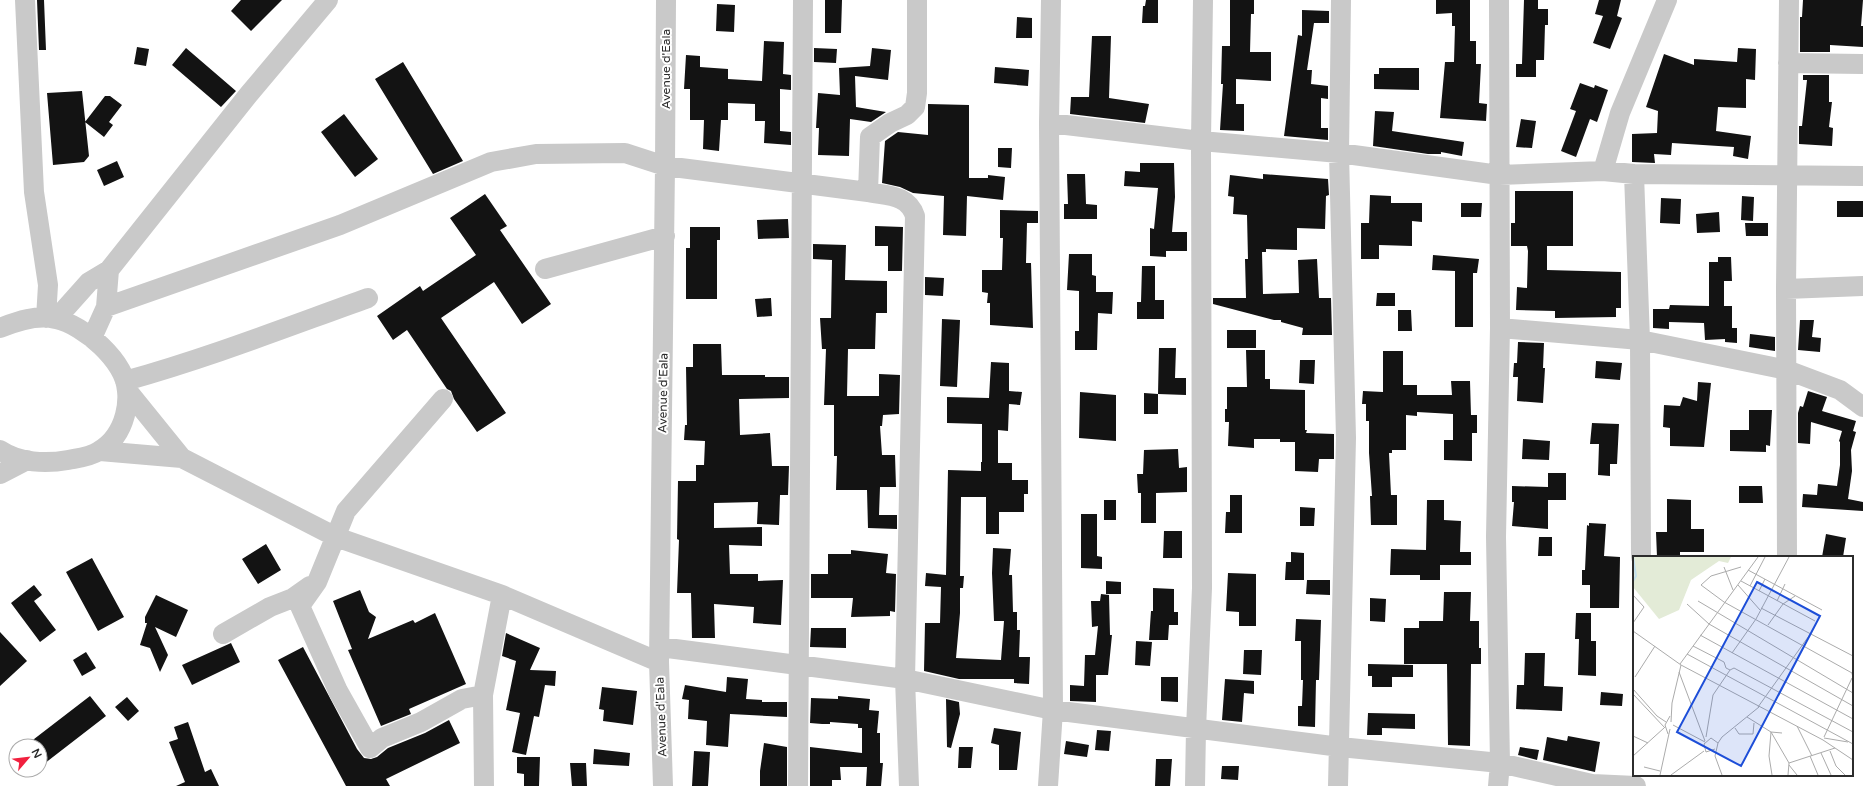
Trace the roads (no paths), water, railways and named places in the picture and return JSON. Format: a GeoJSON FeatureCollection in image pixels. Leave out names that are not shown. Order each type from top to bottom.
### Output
{"type":"FeatureCollection","features":[{"type":"Feature","properties":{"kind":"street"},"geometry":{"type":"LineString","coordinates":[[25,0],[34,192],[48,285],[51,318]]}},
{"type":"Feature","properties":{"kind":"street"},"geometry":{"type":"LineString","coordinates":[[51,318],[89,282],[109,270],[249,94],[328,0]]}},
{"type":"Feature","properties":{"kind":"street","name":"Avenue d'Eala"},"geometry":{"type":"LineString","coordinates":[[662,786],[660,654],[666,166],[666,0]]}},
{"type":"Feature","properties":{"kind":"street"},"geometry":{"type":"LineString","coordinates":[[798,786],[803,0]]}},
{"type":"Feature","properties":{"kind":"street"},"geometry":{"type":"LineString","coordinates":[[868,192],[870,137],[890,123],[907,115],[915,107],[917,93],[917,0]]}},
{"type":"Feature","properties":{"kind":"street"},"geometry":{"type":"LineString","coordinates":[[1048,786],[1053,710],[1049,123],[1051,0]]}},
{"type":"Feature","properties":{"kind":"street"},"geometry":{"type":"LineString","coordinates":[[1195,786],[1202,588],[1201,141],[1203,0]]}},
{"type":"Feature","properties":{"kind":"street"},"geometry":{"type":"LineString","coordinates":[[1338,786],[1346,438],[1339,152],[1341,0]]}},
{"type":"Feature","properties":{"kind":"street"},"geometry":{"type":"LineString","coordinates":[[1498,786],[1500,763],[1496,537],[1500,328],[1499,0]]}},
{"type":"Feature","properties":{"kind":"street"},"geometry":{"type":"LineString","coordinates":[[1603,171],[1620,114],[1667,0]]}},
{"type":"Feature","properties":{"kind":"street"},"geometry":{"type":"LineString","coordinates":[[1787,556],[1786,289],[1789,0]]}},
{"type":"Feature","properties":{"kind":"street"},"geometry":{"type":"LineString","coordinates":[[1788,63],[1863,64]]}},
{"type":"Feature","properties":{"kind":"street"},"geometry":{"type":"LineString","coordinates":[[1049,123],[1201,141],[1339,152],[1499,176],[1603,171],[1634,174],[1863,176]]}},
{"type":"Feature","properties":{"kind":"street"},"geometry":{"type":"LineString","coordinates":[[106,307],[340,225],[491,162],[536,154],[625,153],[666,166],[868,192],[904,200],[910,203],[915,216],[905,679],[909,786]]}},
{"type":"Feature","properties":{"kind":"street"},"geometry":{"type":"LineString","coordinates":[[1634,174],[1640,340],[1641,556]]}},
{"type":"Feature","properties":{"kind":"street"},"geometry":{"type":"LineString","coordinates":[[544,269],[665,236]]}},
{"type":"Feature","properties":{"kind":"street"},"geometry":{"type":"LineString","coordinates":[[92,338],[106,307],[109,270]]}},
{"type":"Feature","properties":{"kind":"street"},"geometry":{"type":"LineString","coordinates":[[1786,289],[1863,286]]}},
{"type":"Feature","properties":{"kind":"street"},"geometry":{"type":"LineString","coordinates":[[126,386],[368,298]]}},
{"type":"Feature","properties":{"kind":"street"},"geometry":{"type":"LineString","coordinates":[[0,328],[22,320],[51,318],[81,329],[100,344],[114,362],[126,386],[182,458]]}},
{"type":"Feature","properties":{"kind":"street"},"geometry":{"type":"LineString","coordinates":[[1500,328],[1640,340],[1787,370],[1840,390],[1863,407]]}},
{"type":"Feature","properties":{"kind":"street"},"geometry":{"type":"LineString","coordinates":[[0,450],[15,458],[58,462],[87,456],[100,451],[116,436],[122,425],[127,407],[126,386]]}},
{"type":"Feature","properties":{"kind":"street"},"geometry":{"type":"LineString","coordinates":[[443,399],[346,511],[317,582],[300,606],[338,691],[370,748],[382,738],[420,722],[462,699],[483,695]]}},
{"type":"Feature","properties":{"kind":"street"},"geometry":{"type":"LineString","coordinates":[[100,451],[182,458],[336,537],[502,595],[660,654],[798,665],[905,679],[1053,710],[1340,747],[1500,763],[1592,784],[1636,786]]}},
{"type":"Feature","properties":{"kind":"street"},"geometry":{"type":"LineString","coordinates":[[0,474],[27,460]]}},
{"type":"Feature","properties":{"kind":"street"},"geometry":{"type":"LineString","coordinates":[[223,634],[270,607],[293,598],[317,582]]}},
{"type":"Feature","properties":{"kind":"street"},"geometry":{"type":"LineString","coordinates":[[484,786],[483,695],[502,595]]}}]}
